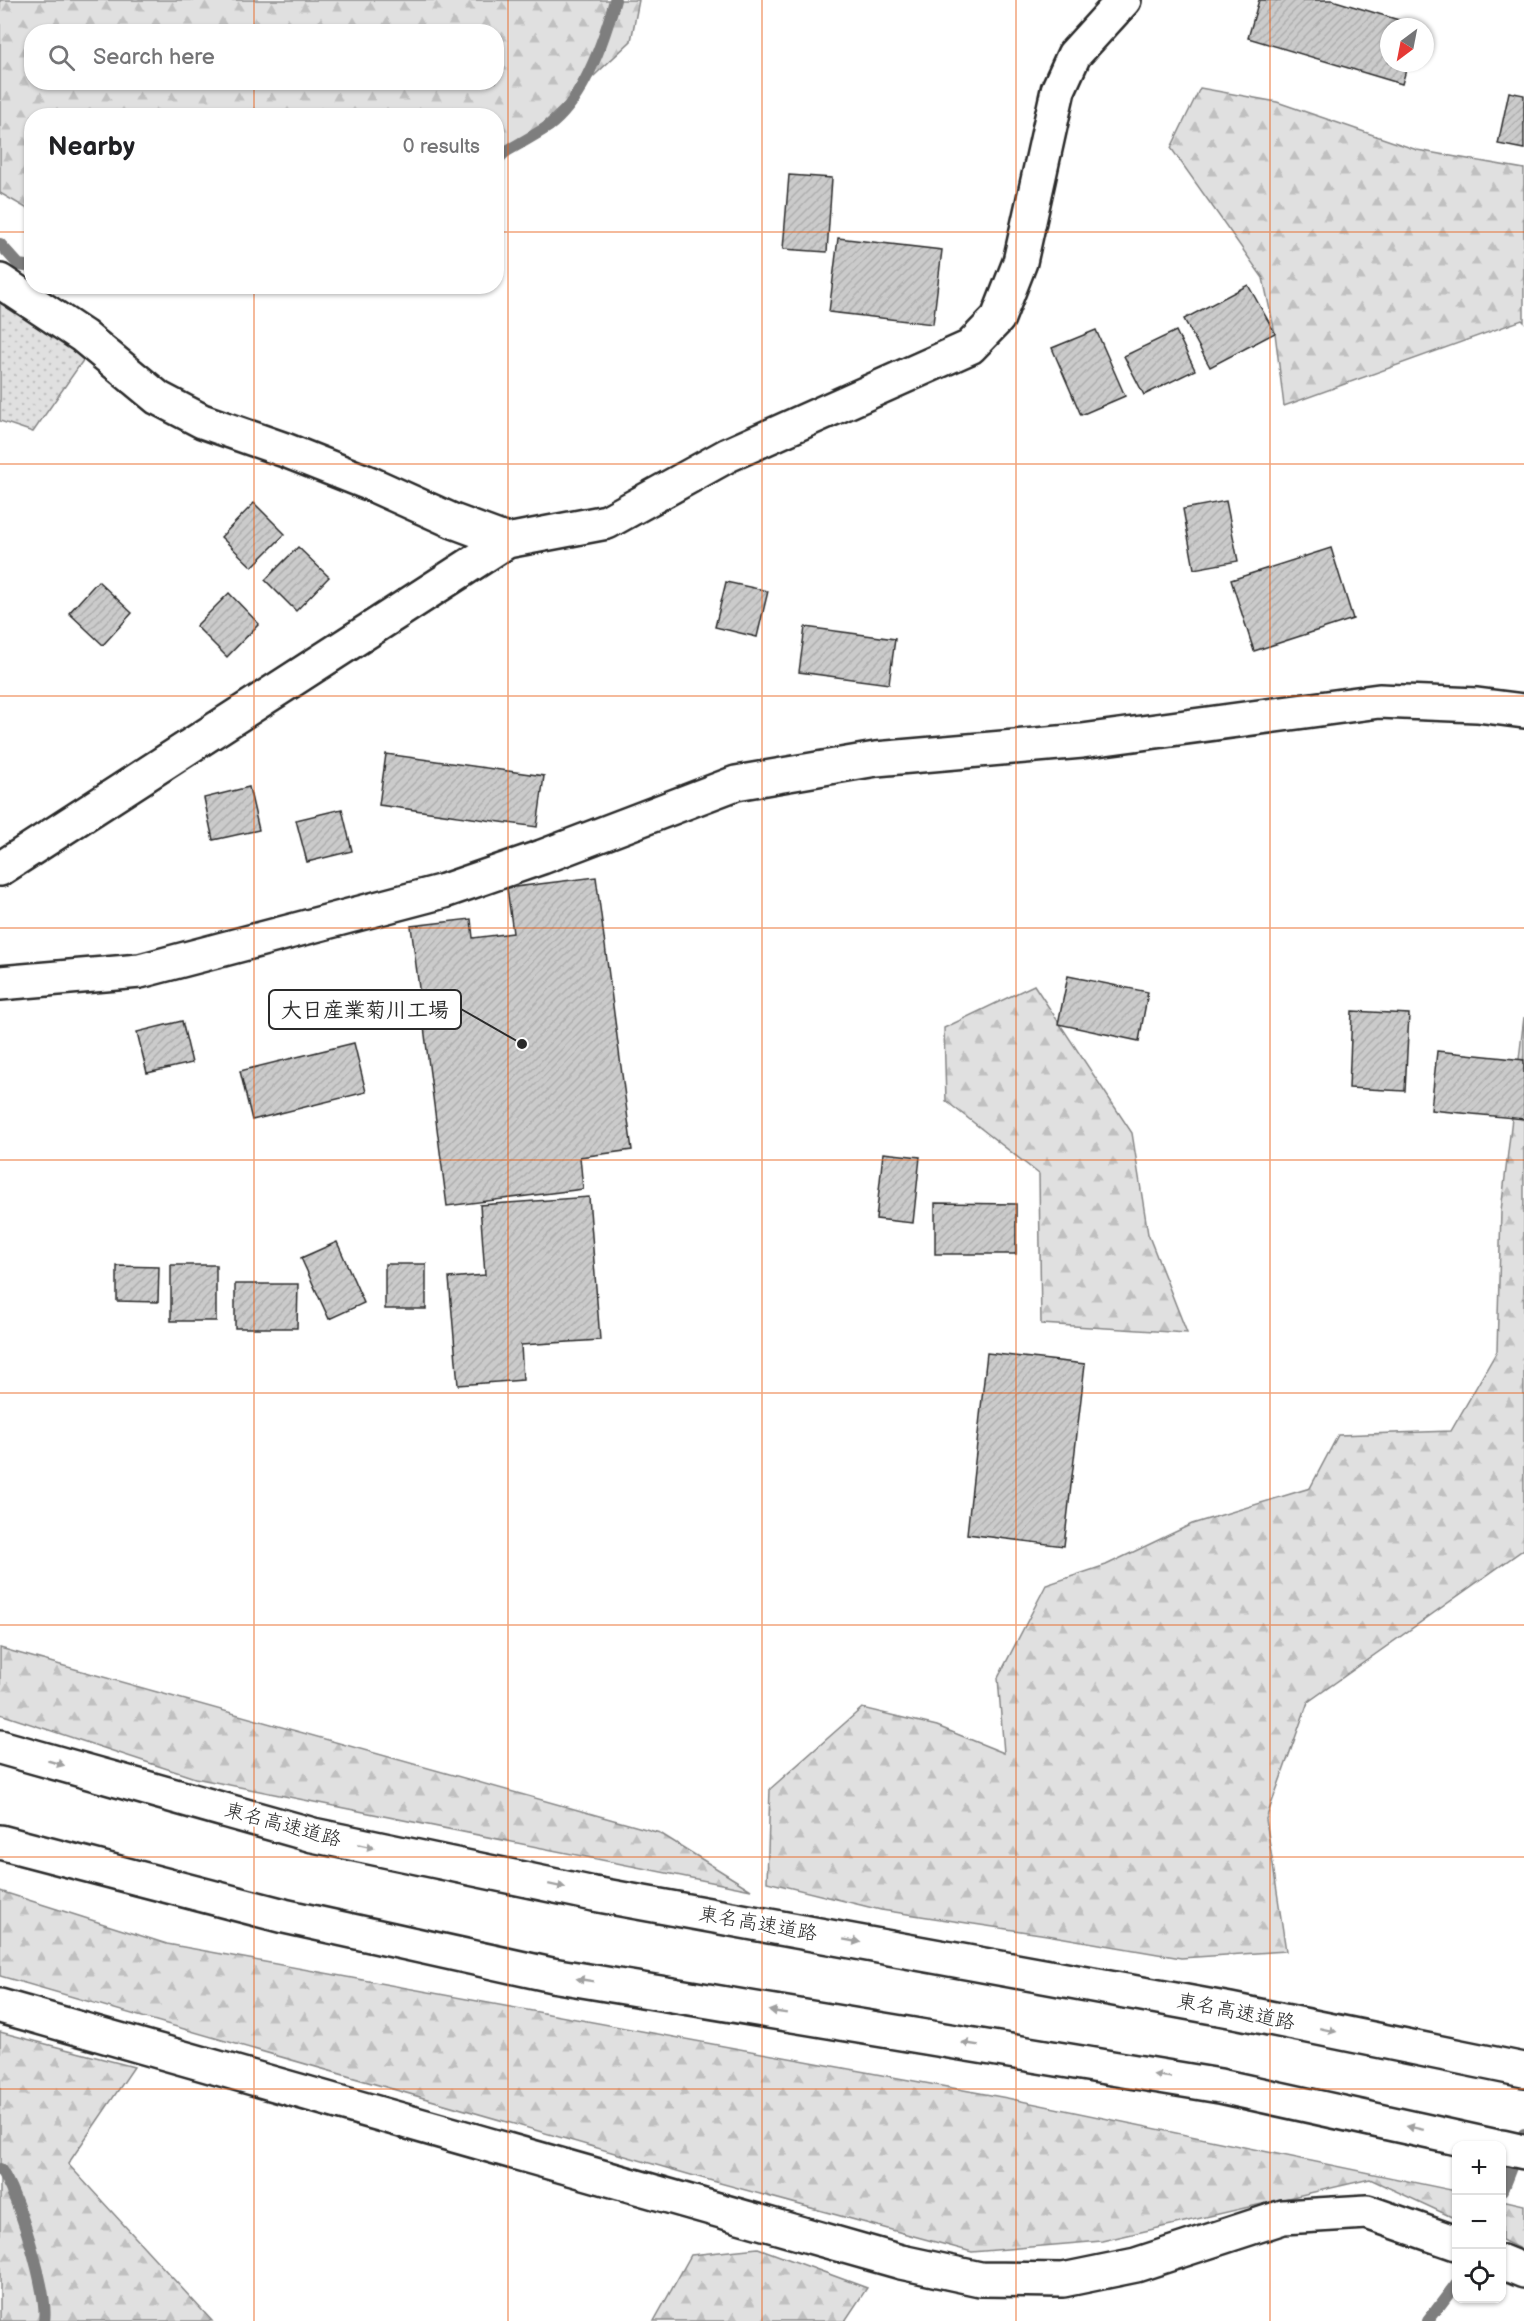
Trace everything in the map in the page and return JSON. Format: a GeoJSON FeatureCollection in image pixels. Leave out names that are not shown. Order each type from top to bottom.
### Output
{"type":"FeatureCollection","features":[{"type":"Feature","properties":{"kind":"main road"},"geometry":{"type":"LineString","coordinates":[[0,869],[507,541],[607,522],[728,455],[970,347],[998,318],[1020,262],[1058,90],[1074,55],[1124,0]]}},
{"type":"Feature","properties":{"kind":"main road"},"geometry":{"type":"LineString","coordinates":[[0,281],[83,336],[158,398],[202,421],[285,450],[371,484],[453,521],[507,541]]}},
{"type":"Feature","properties":{"kind":"main road"},"geometry":{"type":"LineString","coordinates":[[0,983],[140,971],[444,891],[542,857],[736,783],[747,781],[876,759],[1082,741],[1379,701],[1477,705],[1524,711]]}},
{"type":"Feature","properties":{"kind":"main road","name":"東名高速道路"},"geometry":{"type":"LineString","coordinates":[[0,1747],[324,1838],[594,1894],[1230,2010],[1524,2070]]}},
{"type":"Feature","properties":{"kind":"main road"},"geometry":{"type":"LineString","coordinates":[[0,1842],[284,1916],[552,1975],[1220,2086],[1474,2141]]}},
{"type":"Feature","properties":{"kind":"main road"},"geometry":{"type":"LineString","coordinates":[[0,2007],[901,2262],[980,2279],[1063,2280],[1136,2265],[1283,2217],[1367,2212],[1452,2242]]}},
{"type":"Feature","properties":{"kind":"main road"},"geometry":{"type":"LineString","coordinates":[[1506,2148],[1524,2152]]}},
{"type":"Feature","properties":{"kind":"main road"},"geometry":{"type":"LineString","coordinates":[[1506,2264],[1524,2271]]}},
{"type":"Feature","properties":{"kind":"green space"},"geometry":{"type":"Polygon","coordinates":[[[0,0],[639,0],[631,41],[504,160],[504,108],[24,108],[24,207],[0,193],[0,0]]]}},
{"type":"Feature","properties":{"kind":"green space"},"geometry":{"type":"Polygon","coordinates":[[[1200,88],[1277,102],[1417,150],[1524,169],[1524,322],[1522,320],[1284,406],[1275,333],[1263,278],[1171,148],[1200,88]]]}},
{"type":"Feature","properties":{"kind":"green space"},"geometry":{"type":"Polygon","coordinates":[[[0,298],[84,359],[33,432],[0,421],[0,298]]]}},
{"type":"Feature","properties":{"kind":"green space"},"geometry":{"type":"Polygon","coordinates":[[[1034,985],[1132,1133],[1148,1234],[1187,1333],[1041,1324],[1039,1174],[946,1101],[944,1028],[1034,985]]]}},
{"type":"Feature","properties":{"kind":"green space"},"geometry":{"type":"Polygon","coordinates":[[[1524,1017],[1524,1549],[1308,1702],[1266,1819],[1286,1951],[1181,1958],[881,1910],[767,1882],[770,1789],[862,1708],[937,1726],[1004,1753],[998,1678],[1046,1585],[1106,1565],[1192,1524],[1310,1488],[1338,1435],[1451,1431],[1497,1351],[1501,1211],[1524,1017]]]}},
{"type":"Feature","properties":{"kind":"green space"},"geometry":{"type":"Polygon","coordinates":[[[0,1648],[660,1833],[751,1890],[195,1778],[0,1714],[0,1648]]]}},
{"type":"Feature","properties":{"kind":"green space"},"geometry":{"type":"Polygon","coordinates":[[[0,1891],[167,1944],[1007,2098],[1452,2190],[1452,2217],[1370,2179],[1102,2241],[972,2252],[698,2177],[0,1976],[0,1891]]]}},
{"type":"Feature","properties":{"kind":"green space"},"geometry":{"type":"Polygon","coordinates":[[[0,2032],[134,2067],[68,2164],[212,2321],[0,2321],[0,2032]]]}},
{"type":"Feature","properties":{"kind":"green space"},"geometry":{"type":"Polygon","coordinates":[[[1506,2201],[1524,2205],[1524,2251],[1506,2242],[1506,2201]]]}},
{"type":"Feature","properties":{"kind":"green space"},"geometry":{"type":"Polygon","coordinates":[[[758,2248],[867,2288],[845,2321],[654,2321],[691,2255],[758,2248]]]}},
{"type":"Feature","properties":{"kind":"building"},"geometry":{"type":"Polygon","coordinates":[[[1259,0],[1332,0],[1392,18],[1380,18],[1380,72],[1405,72],[1402,84],[1248,38],[1259,0]]]}},
{"type":"Feature","properties":{"kind":"building"},"geometry":{"type":"Polygon","coordinates":[[[1509,92],[1524,95],[1524,149],[1498,144],[1509,92]]]}},
{"type":"Feature","properties":{"kind":"building"},"geometry":{"type":"Polygon","coordinates":[[[789,175],[832,178],[827,252],[783,249],[789,175]]]}},
{"type":"Feature","properties":{"kind":"building"},"geometry":{"type":"Polygon","coordinates":[[[838,238],[942,250],[933,324],[829,312],[838,238]]]}},
{"type":"Feature","properties":{"kind":"building"},"geometry":{"type":"Polygon","coordinates":[[[1248,285],[1275,333],[1210,367],[1184,319],[1248,285]]]}},
{"type":"Feature","properties":{"kind":"building"},"geometry":{"type":"Polygon","coordinates":[[[1096,330],[1125,396],[1081,415],[1052,348],[1096,330]]]}},
{"type":"Feature","properties":{"kind":"building"},"geometry":{"type":"Polygon","coordinates":[[[1176,331],[1195,370],[1144,395],[1124,356],[1176,331]]]}},
{"type":"Feature","properties":{"kind":"building"},"geometry":{"type":"Polygon","coordinates":[[[1226,501],[1238,561],[1194,569],[1183,509],[1226,501]]]}},
{"type":"Feature","properties":{"kind":"building"},"geometry":{"type":"Polygon","coordinates":[[[254,503],[285,534],[252,567],[221,537],[254,503]]]}},
{"type":"Feature","properties":{"kind":"building"},"geometry":{"type":"Polygon","coordinates":[[[298,547],[329,577],[296,611],[265,580],[298,547]]]}},
{"type":"Feature","properties":{"kind":"building"},"geometry":{"type":"Polygon","coordinates":[[[1331,548],[1353,619],[1254,651],[1231,580],[1331,548]]]}},
{"type":"Feature","properties":{"kind":"building"},"geometry":{"type":"Polygon","coordinates":[[[98,581],[132,613],[103,645],[69,613],[98,581]]]}},
{"type":"Feature","properties":{"kind":"building"},"geometry":{"type":"Polygon","coordinates":[[[726,582],[768,591],[757,637],[715,627],[726,582]]]}},
{"type":"Feature","properties":{"kind":"building"},"geometry":{"type":"Polygon","coordinates":[[[229,593],[259,624],[227,657],[196,626],[229,593]]]}},
{"type":"Feature","properties":{"kind":"building"},"geometry":{"type":"Polygon","coordinates":[[[805,627],[895,639],[889,684],[799,672],[805,627]]]}},
{"type":"Feature","properties":{"kind":"building"},"geometry":{"type":"Polygon","coordinates":[[[386,754],[544,776],[537,827],[379,805],[386,754]]]}},
{"type":"Feature","properties":{"kind":"building"},"geometry":{"type":"Polygon","coordinates":[[[249,787],[259,830],[213,840],[204,798],[249,787]]]}},
{"type":"Feature","properties":{"kind":"building"},"geometry":{"type":"Polygon","coordinates":[[[342,809],[352,851],[307,862],[296,820],[342,809]]]}},
{"type":"Feature","properties":{"kind":"building"},"geometry":{"type":"Polygon","coordinates":[[[596,877],[632,1150],[580,1157],[583,1189],[447,1206],[411,926],[471,919],[473,938],[513,933],[507,888],[596,877]]]}},
{"type":"Feature","properties":{"kind":"building"},"geometry":{"type":"Polygon","coordinates":[[[1068,976],[1148,992],[1139,1041],[1058,1024],[1068,976]]]}},
{"type":"Feature","properties":{"kind":"building"},"geometry":{"type":"Polygon","coordinates":[[[1352,1011],[1409,1014],[1405,1091],[1349,1088],[1352,1011]]]}},
{"type":"Feature","properties":{"kind":"building"},"geometry":{"type":"Polygon","coordinates":[[[182,1021],[192,1063],[147,1073],[137,1032],[182,1021]]]}},
{"type":"Feature","properties":{"kind":"building"},"geometry":{"type":"Polygon","coordinates":[[[354,1043],[366,1092],[252,1120],[240,1071],[354,1043]]]}},
{"type":"Feature","properties":{"kind":"building"},"geometry":{"type":"Polygon","coordinates":[[[1437,1051],[1524,1060],[1524,1119],[1431,1110],[1437,1051]]]}},
{"type":"Feature","properties":{"kind":"building"},"geometry":{"type":"Polygon","coordinates":[[[883,1153],[920,1157],[913,1223],[876,1219],[883,1153]]]}},
{"type":"Feature","properties":{"kind":"building"},"geometry":{"type":"Polygon","coordinates":[[[589,1197],[600,1340],[521,1345],[523,1380],[458,1385],[449,1278],[485,1275],[480,1205],[589,1197]]]}},
{"type":"Feature","properties":{"kind":"building"},"geometry":{"type":"Polygon","coordinates":[[[935,1203],[1016,1204],[1016,1254],[935,1254],[935,1203]]]}},
{"type":"Feature","properties":{"kind":"building"},"geometry":{"type":"Polygon","coordinates":[[[337,1242],[364,1303],[329,1319],[301,1258],[337,1242]]]}},
{"type":"Feature","properties":{"kind":"building"},"geometry":{"type":"Polygon","coordinates":[[[385,1264],[426,1264],[426,1309],[385,1309],[385,1264]]]}},
{"type":"Feature","properties":{"kind":"building"},"geometry":{"type":"Polygon","coordinates":[[[171,1265],[216,1265],[216,1321],[171,1321],[171,1265]]]}},
{"type":"Feature","properties":{"kind":"building"},"geometry":{"type":"Polygon","coordinates":[[[117,1266],[159,1267],[158,1302],[117,1301],[117,1266]]]}},
{"type":"Feature","properties":{"kind":"building"},"geometry":{"type":"Polygon","coordinates":[[[235,1284],[298,1284],[297,1328],[235,1328],[235,1284]]]}},
{"type":"Feature","properties":{"kind":"building"},"geometry":{"type":"Polygon","coordinates":[[[987,1353],[1085,1364],[1064,1546],[967,1534],[987,1353]]]}},
{"type":"Feature","properties":{"kind":"waterway"},"geometry":{"type":"LineString","coordinates":[[504,153],[549,126],[573,101],[599,51],[615,0]]}},
{"type":"Feature","properties":{"kind":"waterway"},"geometry":{"type":"LineString","coordinates":[[0,244],[19,265],[24,266]]}},
{"type":"Feature","properties":{"kind":"waterway"},"geometry":{"type":"LineString","coordinates":[[1506,2180],[1524,2134]]}},
{"type":"Feature","properties":{"kind":"waterway"},"geometry":{"type":"LineString","coordinates":[[0,2169],[15,2198],[37,2267],[42,2289],[44,2321]]}},
{"type":"Feature","properties":{"kind":"waterway"},"geometry":{"type":"LineString","coordinates":[[1428,2321],[1452,2289]]}},
{"type":"Feature","properties":{"kind":"place","name":"大日産業菊川工場"},"geometry":{"type":"Point","coordinates":[522,1044]}}]}
